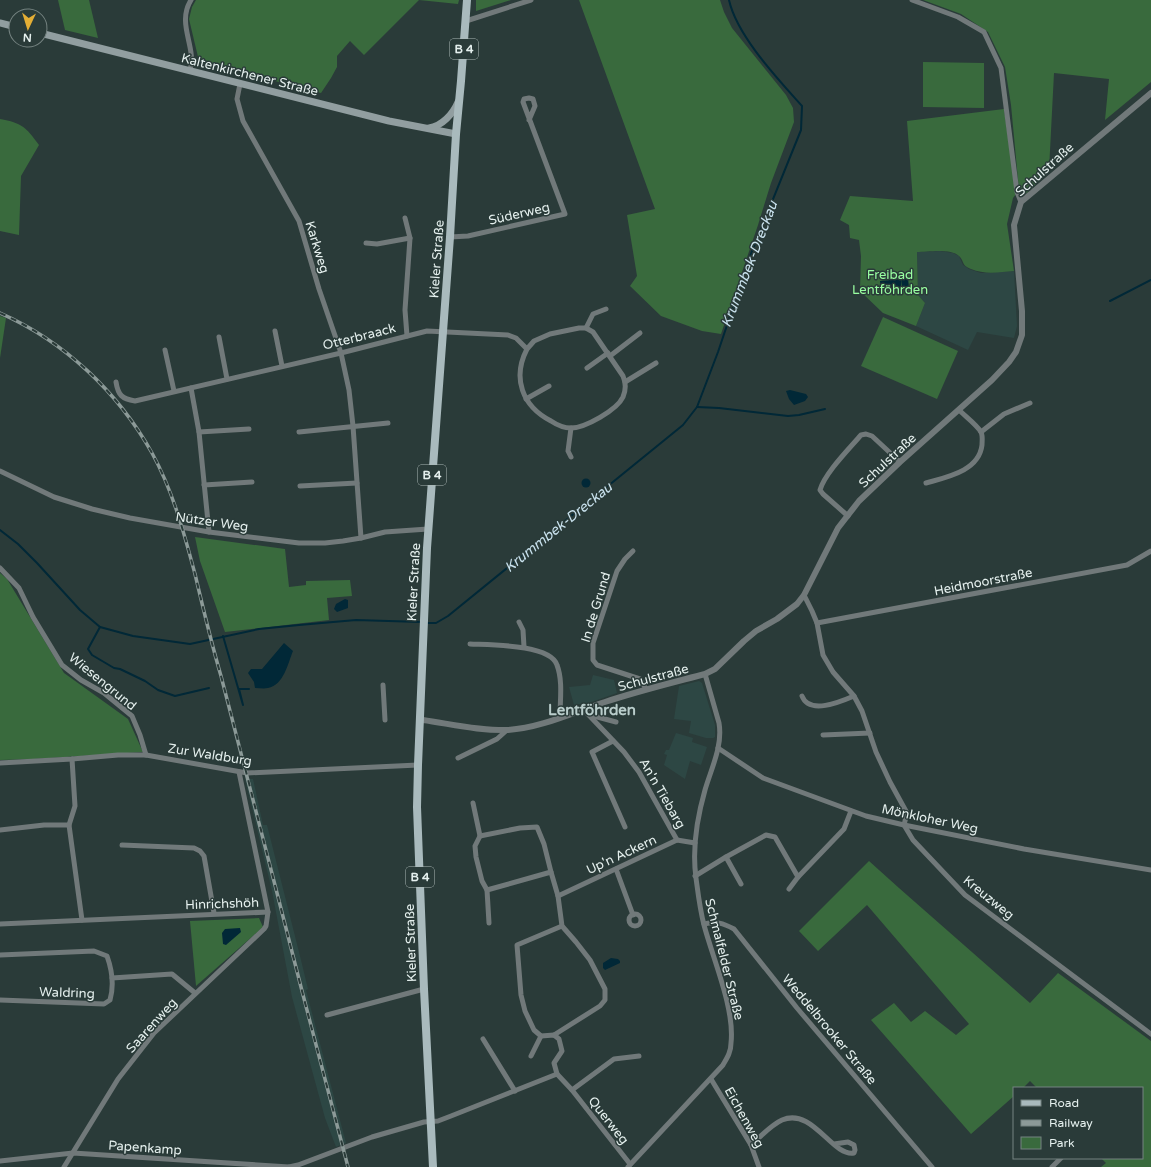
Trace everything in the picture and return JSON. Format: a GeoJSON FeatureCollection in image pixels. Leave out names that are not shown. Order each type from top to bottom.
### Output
{"type":"FeatureCollection","features":[{"type":"Feature","properties":{"kind":"main road","name":"Kieler Straße"},"geometry":{"type":"LineString","coordinates":[[432,1167],[417,807],[419,721],[428,529],[467,0]]}},
{"type":"Feature","properties":{"kind":"main road","name":"Kaltenkirchener Straße"},"geometry":{"type":"LineString","coordinates":[[48,35],[389,121],[456,134]]}},
{"type":"Feature","properties":{"kind":"main road"},"geometry":{"type":"LineString","coordinates":[[428,128],[434,128],[445,121],[455,108],[459,99]]}},
{"type":"Feature","properties":{"kind":"street"},"geometry":{"type":"LineString","coordinates":[[190,70],[191,56],[185,20],[186,8],[191,0]]}},
{"type":"Feature","properties":{"kind":"street"},"geometry":{"type":"LineString","coordinates":[[466,22],[531,0]]}},
{"type":"Feature","properties":{"kind":"street"},"geometry":{"type":"LineString","coordinates":[[912,0],[958,17],[984,32],[1001,68],[1017,192],[1021,202]]}},
{"type":"Feature","properties":{"kind":"street","name":"Karkweg"},"geometry":{"type":"LineString","coordinates":[[240,84],[237,99],[243,121],[299,221],[319,289],[341,353],[349,390],[353,426],[361,538]]}},
{"type":"Feature","properties":{"kind":"street","name":"Schulstraße"},"geometry":{"type":"LineString","coordinates":[[419,721],[423,720],[479,728],[507,730],[530,727],[646,689],[705,674],[715,669],[744,640],[756,631],[789,611],[804,595],[838,528],[859,501],[1006,366],[1016,352],[1022,335],[1022,311],[1014,225],[1021,202],[1151,93]]}},
{"type":"Feature","properties":{"kind":"street","name":"Süderweg"},"geometry":{"type":"LineString","coordinates":[[450,237],[468,236],[565,214],[529,120]]}},
{"type":"Feature","properties":{"kind":"street"},"geometry":{"type":"LineString","coordinates":[[405,218],[410,238],[405,310],[407,336]]}},
{"type":"Feature","properties":{"kind":"street"},"geometry":{"type":"LineString","coordinates":[[366,243],[377,244],[410,238]]}},
{"type":"Feature","properties":{"kind":"street"},"geometry":{"type":"LineString","coordinates":[[586,328],[593,314],[606,309]]}},
{"type":"Feature","properties":{"kind":"street"},"geometry":{"type":"LineString","coordinates":[[586,328],[593,332],[623,376],[625,382],[622,398],[617,405],[584,426],[571,428],[562,426],[544,418],[534,409],[526,399],[520,378],[520,368],[527,349],[534,341],[541,337],[586,328]]}},
{"type":"Feature","properties":{"kind":"street","name":"Otterbraack"},"geometry":{"type":"LineString","coordinates":[[116,382],[118,391],[122,397],[135,401],[341,353],[427,330],[508,335],[516,338],[527,349]]}},
{"type":"Feature","properties":{"kind":"street"},"geometry":{"type":"LineString","coordinates":[[274,331],[282,366]]}},
{"type":"Feature","properties":{"kind":"street"},"geometry":{"type":"LineString","coordinates":[[587,368],[609,355],[640,333]]}},
{"type":"Feature","properties":{"kind":"street"},"geometry":{"type":"LineString","coordinates":[[219,337],[227,380]]}},
{"type":"Feature","properties":{"kind":"street"},"geometry":{"type":"LineString","coordinates":[[165,350],[174,391]]}},
{"type":"Feature","properties":{"kind":"street"},"geometry":{"type":"LineString","coordinates":[[625,382],[656,363]]}},
{"type":"Feature","properties":{"kind":"street"},"geometry":{"type":"LineString","coordinates":[[526,399],[549,386]]}},
{"type":"Feature","properties":{"kind":"street"},"geometry":{"type":"LineString","coordinates":[[191,388],[199,432],[209,532]]}},
{"type":"Feature","properties":{"kind":"street"},"geometry":{"type":"LineString","coordinates":[[980,432],[1004,414],[1030,403]]}},
{"type":"Feature","properties":{"kind":"street"},"geometry":{"type":"LineString","coordinates":[[926,483],[955,474],[970,466],[977,459],[981,449],[982,439],[980,432],[959,410]]}},
{"type":"Feature","properties":{"kind":"street"},"geometry":{"type":"LineString","coordinates":[[299,432],[388,423]]}},
{"type":"Feature","properties":{"kind":"street"},"geometry":{"type":"LineString","coordinates":[[571,428],[568,451],[571,457]]}},
{"type":"Feature","properties":{"kind":"street"},"geometry":{"type":"LineString","coordinates":[[199,432],[249,429]]}},
{"type":"Feature","properties":{"kind":"street"},"geometry":{"type":"LineString","coordinates":[[848,516],[820,490],[822,484],[832,470],[861,435],[866,434],[872,436],[900,462]]}},
{"type":"Feature","properties":{"kind":"street","name":"Nützer Weg"},"geometry":{"type":"LineString","coordinates":[[0,471],[54,497],[92,509],[130,518],[209,532],[299,543],[343,542],[386,532],[428,529]]}},
{"type":"Feature","properties":{"kind":"street"},"geometry":{"type":"LineString","coordinates":[[204,485],[252,482]]}},
{"type":"Feature","properties":{"kind":"street"},"geometry":{"type":"LineString","coordinates":[[300,486],[357,484]]}},
{"type":"Feature","properties":{"kind":"street","name":"In de Grund"},"geometry":{"type":"LineString","coordinates":[[633,551],[625,559],[617,571],[593,642],[593,660],[597,665],[640,679],[646,689]]}},
{"type":"Feature","properties":{"kind":"street","name":"Heidmoorstraße"},"geometry":{"type":"LineString","coordinates":[[817,624],[1127,565],[1151,551]]}},
{"type":"Feature","properties":{"kind":"street","name":"Wiesengrund"},"geometry":{"type":"LineString","coordinates":[[0,568],[18,588],[33,617],[62,665],[82,680],[104,693],[132,716],[146,755]]}},
{"type":"Feature","properties":{"kind":"street"},"geometry":{"type":"LineString","coordinates":[[804,595],[817,624],[823,655],[833,672],[854,696],[862,710],[876,752],[907,813],[904,825]]}},
{"type":"Feature","properties":{"kind":"street"},"geometry":{"type":"LineString","coordinates":[[519,622],[523,630],[524,647]]}},
{"type":"Feature","properties":{"kind":"street"},"geometry":{"type":"LineString","coordinates":[[470,644],[524,647],[539,650],[550,656],[557,663],[561,679],[560,717]]}},
{"type":"Feature","properties":{"kind":"street","name":"Schmalfelder Straße"},"geometry":{"type":"LineString","coordinates":[[629,1166],[723,1065],[728,1057],[732,1043],[732,1031],[727,1004],[704,924],[695,876],[695,843],[699,816],[704,792],[718,748],[721,731],[705,674]]}},
{"type":"Feature","properties":{"kind":"street"},"geometry":{"type":"LineString","coordinates":[[383,685],[385,720]]}},
{"type":"Feature","properties":{"kind":"street"},"geometry":{"type":"LineString","coordinates":[[802,696],[807,704],[823,706],[838,703],[854,696]]}},
{"type":"Feature","properties":{"kind":"street","name":"An'n Tiebarg"},"geometry":{"type":"LineString","coordinates":[[583,709],[624,752],[640,772],[677,840]]}},
{"type":"Feature","properties":{"kind":"street"},"geometry":{"type":"LineString","coordinates":[[589,715],[616,722]]}},
{"type":"Feature","properties":{"kind":"street","name":"Schulstraße"},"geometry":{"type":"LineString","coordinates":[[458,758],[497,739],[507,730]]}},
{"type":"Feature","properties":{"kind":"street"},"geometry":{"type":"LineString","coordinates":[[823,736],[870,733]]}},
{"type":"Feature","properties":{"kind":"street"},"geometry":{"type":"LineString","coordinates":[[613,741],[592,752],[625,827]]}},
{"type":"Feature","properties":{"kind":"street","name":"Mönkloher Weg"},"geometry":{"type":"LineString","coordinates":[[718,748],[763,778],[852,811],[904,825],[1024,849],[1151,870]]}},
{"type":"Feature","properties":{"kind":"street","name":"Zur Waldburg"},"geometry":{"type":"LineString","coordinates":[[0,763],[118,755],[146,755],[247,773],[418,765]]}},
{"type":"Feature","properties":{"kind":"street"},"geometry":{"type":"LineString","coordinates":[[72,759],[75,806],[69,825],[82,920]]}},
{"type":"Feature","properties":{"kind":"street","name":"Hinrichshöh"},"geometry":{"type":"LineString","coordinates":[[0,924],[268,912],[239,772]]}},
{"type":"Feature","properties":{"kind":"street"},"geometry":{"type":"LineString","coordinates":[[473,803],[480,836],[475,846],[476,857],[482,881],[487,890],[488,923]]}},
{"type":"Feature","properties":{"kind":"street"},"geometry":{"type":"LineString","coordinates":[[789,889],[798,877],[844,829],[852,811]]}},
{"type":"Feature","properties":{"kind":"street"},"geometry":{"type":"LineString","coordinates":[[0,830],[44,825],[69,825]]}},
{"type":"Feature","properties":{"kind":"street","name":"Kreuzweg"},"geometry":{"type":"LineString","coordinates":[[904,825],[913,840],[965,895],[1151,1034]]}},
{"type":"Feature","properties":{"kind":"street"},"geometry":{"type":"LineString","coordinates":[[480,836],[520,828],[537,827],[544,844],[558,896],[562,926],[590,960],[606,989],[605,1000],[600,1006],[554,1035],[541,1036],[534,1030],[521,995],[517,945],[562,926]]}},
{"type":"Feature","properties":{"kind":"street"},"geometry":{"type":"LineString","coordinates":[[695,876],[766,835],[775,837],[798,877]]}},
{"type":"Feature","properties":{"kind":"street","name":"Up'n Ackern"},"geometry":{"type":"LineString","coordinates":[[558,896],[677,840],[695,843]]}},
{"type":"Feature","properties":{"kind":"street"},"geometry":{"type":"LineString","coordinates":[[122,845],[194,848],[200,851],[204,856],[214,914]]}},
{"type":"Feature","properties":{"kind":"street"},"geometry":{"type":"LineString","coordinates":[[726,857],[741,884]]}},
{"type":"Feature","properties":{"kind":"street"},"geometry":{"type":"LineString","coordinates":[[616,869],[633,915]]}},
{"type":"Feature","properties":{"kind":"street"},"geometry":{"type":"LineString","coordinates":[[487,890],[551,872]]}},
{"type":"Feature","properties":{"kind":"street","name":"Saarenweg"},"geometry":{"type":"LineString","coordinates":[[64,1167],[118,1079],[154,1033],[264,929],[266,926],[268,912]]}},
{"type":"Feature","properties":{"kind":"street","name":"Weddelbrooker Straße"},"geometry":{"type":"LineString","coordinates":[[704,924],[714,922],[724,923],[734,929],[797,1008],[932,1167]]}},
{"type":"Feature","properties":{"kind":"street","name":"Waldring"},"geometry":{"type":"LineString","coordinates":[[0,954],[94,951],[106,956],[110,964],[112,978],[110,1000],[104,1004],[0,1000]]}},
{"type":"Feature","properties":{"kind":"street","name":"Waldring"},"geometry":{"type":"LineString","coordinates":[[112,978],[172,974],[195,993]]}},
{"type":"Feature","properties":{"kind":"street"},"geometry":{"type":"LineString","coordinates":[[327,1015],[424,989]]}},
{"type":"Feature","properties":{"kind":"street"},"geometry":{"type":"LineString","coordinates":[[431,1121],[438,1121],[556,1074],[554,1063],[562,1050],[559,1039],[554,1035]]}},
{"type":"Feature","properties":{"kind":"street"},"geometry":{"type":"LineString","coordinates":[[531,1056],[541,1036]]}},
{"type":"Feature","properties":{"kind":"street"},"geometry":{"type":"LineString","coordinates":[[483,1040],[515,1091]]}},
{"type":"Feature","properties":{"kind":"street","name":"Querweg"},"geometry":{"type":"LineString","coordinates":[[572,1090],[614,1059],[639,1056]]}},
{"type":"Feature","properties":{"kind":"street","name":"Querweg"},"geometry":{"type":"LineString","coordinates":[[556,1074],[572,1090],[629,1166]]}},
{"type":"Feature","properties":{"kind":"street","name":"Eichenweg"},"geometry":{"type":"LineString","coordinates":[[710,1079],[751,1145],[759,1167]]}},
{"type":"Feature","properties":{"kind":"street"},"geometry":{"type":"LineString","coordinates":[[751,1145],[781,1120],[794,1118],[812,1125],[834,1144]]}},
{"type":"Feature","properties":{"kind":"street","name":"Papenkamp"},"geometry":{"type":"LineString","coordinates":[[0,1161],[73,1153],[289,1167],[298,1165],[340,1148],[431,1121]]}},
{"type":"Feature","properties":{"kind":"street"},"geometry":{"type":"LineString","coordinates":[[1052,1167],[1060,1159]]}},
{"type":"Feature","properties":{"kind":"shaded area"},"geometry":{"type":"Polygon","coordinates":[[[940,251],[953,253],[959,256],[963,265],[969,269],[981,273],[1014,271],[1017,326],[1014,338],[977,332],[968,350],[916,326],[925,303],[918,295],[917,252],[940,251]]]}},
{"type":"Feature","properties":{"kind":"shaded area"},"geometry":{"type":"Polygon","coordinates":[[[908,278],[909,288],[902,288],[901,279],[908,278]]]}},
{"type":"Feature","properties":{"kind":"shaded area"},"geometry":{"type":"Polygon","coordinates":[[[901,279],[901,288],[881,290],[880,281],[901,279]]]}},
{"type":"Feature","properties":{"kind":"shaded area"},"geometry":{"type":"Polygon","coordinates":[[[790,390],[806,394],[808,397],[805,401],[794,405],[789,399],[786,391],[790,390]]]}},
{"type":"Feature","properties":{"kind":"shaded area"},"geometry":{"type":"Polygon","coordinates":[[[586,478],[591,483],[586,488],[581,483],[586,478]]]}},
{"type":"Feature","properties":{"kind":"shaded area"},"geometry":{"type":"Polygon","coordinates":[[[345,599],[348,600],[348,608],[337,612],[334,609],[336,604],[345,599]]]}},
{"type":"Feature","properties":{"kind":"shaded area"},"geometry":{"type":"Polygon","coordinates":[[[284,643],[293,651],[282,678],[273,686],[266,688],[255,688],[254,682],[248,673],[251,669],[262,669],[284,643]]]}},
{"type":"Feature","properties":{"kind":"shaded area"},"geometry":{"type":"Polygon","coordinates":[[[593,675],[614,680],[617,693],[583,705],[574,705],[569,687],[590,685],[593,675]]]}},
{"type":"Feature","properties":{"kind":"shaded area"},"geometry":{"type":"Polygon","coordinates":[[[699,681],[702,683],[715,725],[715,737],[713,738],[706,738],[689,733],[691,721],[674,719],[679,686],[699,681]]]}},
{"type":"Feature","properties":{"kind":"shaded area"},"geometry":{"type":"Polygon","coordinates":[[[676,733],[693,738],[692,742],[707,747],[701,765],[690,761],[685,779],[664,765],[667,755],[664,754],[666,750],[669,750],[676,733]]]}},
{"type":"Feature","properties":{"kind":"shaded area"},"geometry":{"type":"Polygon","coordinates":[[[245,779],[253,779],[263,825],[267,825],[301,960],[308,989],[306,990],[346,1143],[336,1147],[325,1118],[292,997],[272,891],[245,779]]]}},
{"type":"Feature","properties":{"kind":"shaded area"},"geometry":{"type":"Polygon","coordinates":[[[240,928],[241,932],[226,945],[223,944],[222,933],[225,929],[240,928]]]}},
{"type":"Feature","properties":{"kind":"shaded area"},"geometry":{"type":"Polygon","coordinates":[[[611,958],[618,959],[620,963],[605,970],[603,968],[603,963],[611,958]]]}},
{"type":"Feature","properties":{"kind":"green space"},"geometry":{"type":"Polygon","coordinates":[[[58,0],[89,0],[98,38],[65,30],[58,0]]]}},
{"type":"Feature","properties":{"kind":"green space"},"geometry":{"type":"Polygon","coordinates":[[[196,0],[419,0],[364,55],[350,41],[337,56],[337,67],[321,93],[199,61],[189,19],[192,7],[196,0]]]}},
{"type":"Feature","properties":{"kind":"green space"},"geometry":{"type":"Polygon","coordinates":[[[419,0],[459,0],[458,4],[419,0]]]}},
{"type":"Feature","properties":{"kind":"green space"},"geometry":{"type":"Polygon","coordinates":[[[476,0],[511,0],[476,11],[476,0]]]}},
{"type":"Feature","properties":{"kind":"green space"},"geometry":{"type":"Polygon","coordinates":[[[579,0],[720,0],[732,28],[786,95],[793,108],[794,122],[771,183],[721,334],[702,331],[661,316],[630,286],[637,276],[627,215],[655,209],[579,0]]]}},
{"type":"Feature","properties":{"kind":"green space"},"geometry":{"type":"Polygon","coordinates":[[[923,0],[1151,0],[1151,82],[1105,120],[1109,79],[1054,73],[1049,170],[1027,193],[1019,190],[1011,105],[1005,67],[988,32],[961,14],[923,0]]]}},
{"type":"Feature","properties":{"kind":"green space"},"geometry":{"type":"Polygon","coordinates":[[[923,62],[984,63],[984,108],[923,107],[923,62]]]}},
{"type":"Feature","properties":{"kind":"green space","name":"Freibad Lentföhrden"},"geometry":{"type":"Polygon","coordinates":[[[1004,109],[1016,194],[1013,198],[1007,224],[1014,271],[992,273],[976,271],[968,268],[964,265],[959,256],[950,252],[917,252],[918,295],[925,303],[916,326],[883,313],[860,291],[861,256],[859,240],[850,238],[849,225],[840,220],[850,196],[913,201],[907,121],[1004,109]]]}},
{"type":"Feature","properties":{"kind":"green space"},"geometry":{"type":"Polygon","coordinates":[[[0,119],[19,124],[31,134],[39,145],[21,176],[19,235],[0,231],[0,119]]]}},
{"type":"Feature","properties":{"kind":"green space"},"geometry":{"type":"Polygon","coordinates":[[[0,316],[6,318],[0,358],[0,316]]]}},
{"type":"Feature","properties":{"kind":"green space"},"geometry":{"type":"Polygon","coordinates":[[[883,317],[958,351],[937,399],[861,366],[883,317]]]}},
{"type":"Feature","properties":{"kind":"green space"},"geometry":{"type":"Polygon","coordinates":[[[195,537],[285,549],[289,587],[306,585],[306,581],[350,580],[352,596],[327,598],[329,620],[225,632],[200,561],[195,537]]]}},
{"type":"Feature","properties":{"kind":"green space"},"geometry":{"type":"Polygon","coordinates":[[[0,573],[7,579],[64,673],[128,719],[143,752],[0,760],[0,573]]]}},
{"type":"Feature","properties":{"kind":"green space"},"geometry":{"type":"Polygon","coordinates":[[[869,861],[1030,1003],[1058,973],[1151,1041],[1151,1167],[1101,1167],[1106,1163],[1102,1159],[1143,1159],[1143,1087],[1036,1087],[1030,1081],[1024,1087],[1013,1087],[1013,1097],[971,1134],[871,1020],[894,1003],[911,1022],[925,1011],[956,1035],[969,1024],[867,905],[818,951],[799,931],[869,861]]]}},
{"type":"Feature","properties":{"kind":"green space"},"geometry":{"type":"Polygon","coordinates":[[[259,918],[263,927],[196,986],[190,921],[259,918]]]}},
{"type":"Feature","properties":{"kind":"waterway","name":"Krummbek-Dreckau"},"geometry":{"type":"LineString","coordinates":[[425,623],[436,623],[448,616],[683,425],[697,407],[718,352],[752,251],[801,130],[802,106],[770,70],[749,42],[733,14],[729,0]]}},
{"type":"Feature","properties":{"kind":"waterway"},"geometry":{"type":"LineString","coordinates":[[1110,301],[1151,280]]}},
{"type":"Feature","properties":{"kind":"waterway"},"geometry":{"type":"LineString","coordinates":[[697,407],[788,416],[825,409]]}},
{"type":"Feature","properties":{"kind":"waterway","name":"Krummbek-Dreckau"},"geometry":{"type":"LineString","coordinates":[[0,530],[18,544],[80,610],[100,627],[133,636],[190,644],[259,629],[299,625],[356,620],[421,622]]}},
{"type":"Feature","properties":{"kind":"waterway"},"geometry":{"type":"LineString","coordinates":[[100,627],[88,649],[92,655],[114,668],[120,669],[145,681],[158,690],[175,696],[209,688]]}},
{"type":"Feature","properties":{"kind":"waterway"},"geometry":{"type":"LineString","coordinates":[[223,636],[243,705],[239,689],[249,689]]}},
{"type":"Feature","properties":{"kind":"railway"},"geometry":{"type":"LineString","coordinates":[[0,313],[46,338],[67,354],[106,389],[123,409],[138,431],[152,453],[166,482],[182,528],[195,574],[210,638],[242,755],[348,1167]]}},
{"type":"Feature","properties":{"kind":"district","name":"Lentföhrden"},"geometry":{"type":"Point","coordinates":[592,710]}}]}
